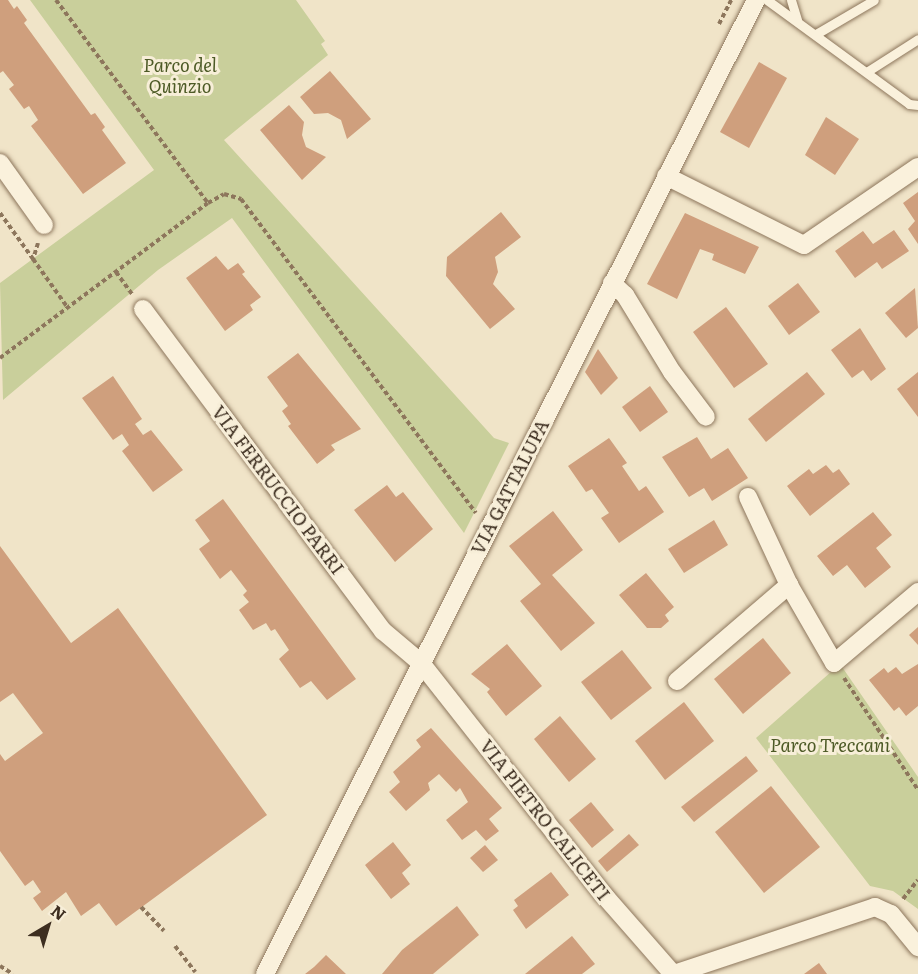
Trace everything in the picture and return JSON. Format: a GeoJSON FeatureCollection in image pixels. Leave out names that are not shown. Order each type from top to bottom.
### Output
{"type":"FeatureCollection","features":[{"type":"Feature","properties":{"kind":"street","name":"VIA GATTALUPA"},"geometry":{"type":"LineString","coordinates":[[265,974],[756,0]]}},
{"type":"Feature","properties":{"kind":"street"},"geometry":{"type":"LineString","coordinates":[[0,163],[44,225]]}},
{"type":"Feature","properties":{"kind":"street"},"geometry":{"type":"LineString","coordinates":[[666,176],[804,244],[918,166]]}},
{"type":"Feature","properties":{"kind":"street"},"geometry":{"type":"LineString","coordinates":[[612,283],[625,295],[672,372],[706,417]]}},
{"type":"Feature","properties":{"kind":"street","name":"VIA FERRUCCIO PARRI"},"geometry":{"type":"LineString","coordinates":[[143,309],[383,631],[421,663]]}},
{"type":"Feature","properties":{"kind":"street"},"geometry":{"type":"LineString","coordinates":[[748,497],[789,585],[834,663],[918,592]]}},
{"type":"Feature","properties":{"kind":"street"},"geometry":{"type":"LineString","coordinates":[[677,681],[789,585]]}},
{"type":"Feature","properties":{"kind":"street","name":"VIA PIETRO CALICETI"},"geometry":{"type":"LineString","coordinates":[[421,663],[603,894],[673,974]]}},
{"type":"Feature","properties":{"kind":"street"},"geometry":{"type":"LineString","coordinates":[[673,974],[875,907],[891,914],[918,946]]}},
{"type":"Feature","properties":{"kind":"lane"},"geometry":{"type":"LineString","coordinates":[[767,0],[868,71],[909,104],[918,105]]}},
{"type":"Feature","properties":{"kind":"lane"},"geometry":{"type":"LineString","coordinates":[[791,0],[796,20]]}},
{"type":"Feature","properties":{"kind":"lane"},"geometry":{"type":"LineString","coordinates":[[816,34],[874,0]]}},
{"type":"Feature","properties":{"kind":"lane"},"geometry":{"type":"LineString","coordinates":[[868,71],[918,39]]}},
{"type":"Feature","properties":{"kind":"path"},"geometry":{"type":"LineString","coordinates":[[56,0],[208,203]]}},
{"type":"Feature","properties":{"kind":"path"},"geometry":{"type":"LineString","coordinates":[[0,358],[208,203],[224,194],[241,199],[478,516]]}},
{"type":"Feature","properties":{"kind":"path"},"geometry":{"type":"LineString","coordinates":[[0,213],[68,308]]}},
{"type":"Feature","properties":{"kind":"path"},"geometry":{"type":"LineString","coordinates":[[33,259],[44,225]]}},
{"type":"Feature","properties":{"kind":"path"},"geometry":{"type":"LineString","coordinates":[[116,272],[143,309]]}},
{"type":"Feature","properties":{"kind":"path"},"geometry":{"type":"LineString","coordinates":[[834,663],[918,790]]}},
{"type":"Feature","properties":{"kind":"path"},"geometry":{"type":"LineString","coordinates":[[891,897],[900,903],[918,880]]}},
{"type":"Feature","properties":{"kind":"path"},"geometry":{"type":"LineString","coordinates":[[141,908],[164,931]]}},
{"type":"Feature","properties":{"kind":"path"},"geometry":{"type":"LineString","coordinates":[[175,946],[195,972]]}},
{"type":"Feature","properties":{"kind":"path"},"geometry":{"type":"LineString","coordinates":[[0,966],[14,974]]}},
{"type":"Feature","properties":{"kind":"green space","name":"Parco del Quinzio"},"geometry":{"type":"Polygon","coordinates":[[[30,0],[296,0],[325,41],[321,44],[328,55],[224,140],[494,438],[509,443],[464,533],[232,218],[158,270],[3,400],[0,283],[154,170],[30,0]]]}},
{"type":"Feature","properties":{"kind":"green space","name":"Parco Treccani"},"geometry":{"type":"Polygon","coordinates":[[[840,664],[918,777],[918,909],[893,891],[870,886],[756,738],[840,664]]]}},
{"type":"Feature","properties":{"kind":"building"},"geometry":{"type":"Polygon","coordinates":[[[0,0],[8,0],[14,9],[17,6],[27,20],[24,23],[91,115],[95,113],[105,127],[102,130],[126,163],[83,194],[31,126],[38,120],[29,106],[24,109],[9,89],[14,85],[3,71],[0,73],[0,0]]]}},
{"type":"Feature","properties":{"kind":"building"},"geometry":{"type":"Polygon","coordinates":[[[759,62],[787,78],[749,148],[720,132],[759,62]]]}},
{"type":"Feature","properties":{"kind":"building"},"geometry":{"type":"Polygon","coordinates":[[[330,71],[371,119],[347,139],[341,120],[328,113],[314,114],[300,97],[330,71]]]}},
{"type":"Feature","properties":{"kind":"building"},"geometry":{"type":"Polygon","coordinates":[[[289,105],[304,122],[302,135],[306,147],[326,157],[302,180],[260,130],[289,105]]]}},
{"type":"Feature","properties":{"kind":"building"},"geometry":{"type":"Polygon","coordinates":[[[826,117],[859,139],[835,175],[805,155],[826,117]]]}},
{"type":"Feature","properties":{"kind":"building"},"geometry":{"type":"Polygon","coordinates":[[[918,192],[918,244],[908,229],[915,221],[903,203],[918,192]]]}},
{"type":"Feature","properties":{"kind":"building"},"geometry":{"type":"Polygon","coordinates":[[[501,212],[521,237],[495,257],[498,272],[493,284],[515,309],[490,329],[446,276],[447,257],[501,212]]]}},
{"type":"Feature","properties":{"kind":"building"},"geometry":{"type":"Polygon","coordinates":[[[685,213],[759,247],[745,274],[712,260],[714,254],[700,249],[677,299],[647,284],[685,213]]]}},
{"type":"Feature","properties":{"kind":"building"},"geometry":{"type":"Polygon","coordinates":[[[894,230],[909,251],[882,269],[877,262],[855,278],[835,251],[863,231],[873,244],[894,230]]]}},
{"type":"Feature","properties":{"kind":"building"},"geometry":{"type":"Polygon","coordinates":[[[216,256],[228,270],[238,263],[245,272],[242,274],[261,297],[250,305],[253,310],[225,331],[186,278],[216,256]]]}},
{"type":"Feature","properties":{"kind":"building"},"geometry":{"type":"Polygon","coordinates":[[[798,283],[820,312],[789,335],[768,306],[798,283]]]}},
{"type":"Feature","properties":{"kind":"building"},"geometry":{"type":"Polygon","coordinates":[[[915,288],[918,328],[906,338],[885,313],[915,288]]]}},
{"type":"Feature","properties":{"kind":"building"},"geometry":{"type":"Polygon","coordinates":[[[726,307],[768,364],[734,388],[693,332],[726,307]]]}},
{"type":"Feature","properties":{"kind":"building"},"geometry":{"type":"Polygon","coordinates":[[[860,328],[886,369],[871,381],[863,370],[852,378],[831,350],[860,328]]]}},
{"type":"Feature","properties":{"kind":"building"},"geometry":{"type":"Polygon","coordinates":[[[598,349],[618,378],[601,395],[585,372],[598,349]]]}},
{"type":"Feature","properties":{"kind":"building"},"geometry":{"type":"Polygon","coordinates":[[[298,353],[361,429],[331,445],[335,450],[317,464],[288,426],[291,424],[282,411],[288,406],[267,377],[298,353]]]}},
{"type":"Feature","properties":{"kind":"building"},"geometry":{"type":"Polygon","coordinates":[[[807,372],[825,394],[766,442],[748,419],[807,372]]]}},
{"type":"Feature","properties":{"kind":"building"},"geometry":{"type":"Polygon","coordinates":[[[918,372],[918,417],[897,389],[918,372]]]}},
{"type":"Feature","properties":{"kind":"building"},"geometry":{"type":"Polygon","coordinates":[[[113,376],[142,419],[135,424],[143,435],[151,430],[183,470],[153,492],[122,451],[129,445],[122,434],[113,440],[82,398],[113,376]]]}},
{"type":"Feature","properties":{"kind":"building"},"geometry":{"type":"Polygon","coordinates":[[[650,386],[668,412],[640,432],[622,407],[650,386]]]}},
{"type":"Feature","properties":{"kind":"building"},"geometry":{"type":"Polygon","coordinates":[[[697,437],[711,459],[728,448],[748,478],[712,501],[704,488],[689,497],[662,457],[697,437]]]}},
{"type":"Feature","properties":{"kind":"building"},"geometry":{"type":"Polygon","coordinates":[[[609,438],[627,463],[622,466],[639,491],[646,486],[664,512],[619,543],[601,518],[609,513],[592,489],[586,492],[568,466],[609,438]]]}},
{"type":"Feature","properties":{"kind":"building"},"geometry":{"type":"Polygon","coordinates":[[[826,465],[833,473],[839,469],[850,484],[810,516],[787,486],[809,469],[813,474],[826,465]]]}},
{"type":"Feature","properties":{"kind":"building"},"geometry":{"type":"Polygon","coordinates":[[[387,485],[396,497],[403,492],[433,529],[395,562],[354,510],[387,485]]]}},
{"type":"Feature","properties":{"kind":"building"},"geometry":{"type":"Polygon","coordinates":[[[223,499],[356,679],[327,700],[311,681],[300,688],[279,659],[289,650],[275,629],[271,631],[266,623],[253,630],[239,610],[249,602],[243,595],[247,591],[231,570],[220,579],[199,549],[210,541],[195,520],[223,499]]]}},
{"type":"Feature","properties":{"kind":"building"},"geometry":{"type":"Polygon","coordinates":[[[553,511],[583,550],[552,575],[595,623],[561,651],[520,601],[541,584],[509,546],[553,511]]]}},
{"type":"Feature","properties":{"kind":"building"},"geometry":{"type":"Polygon","coordinates":[[[873,512],[892,535],[876,548],[891,567],[865,588],[847,565],[833,576],[817,556],[873,512]]]}},
{"type":"Feature","properties":{"kind":"building"},"geometry":{"type":"Polygon","coordinates":[[[714,520],[728,545],[684,573],[668,549],[714,520]]]}},
{"type":"Feature","properties":{"kind":"building"},"geometry":{"type":"Polygon","coordinates":[[[0,546],[71,643],[118,608],[267,815],[116,926],[99,903],[81,916],[66,892],[42,911],[33,898],[41,892],[33,880],[25,886],[0,851],[0,754],[5,761],[43,733],[13,693],[0,702],[0,546]]]}},
{"type":"Feature","properties":{"kind":"building"},"geometry":{"type":"Polygon","coordinates":[[[646,573],[674,607],[665,615],[669,621],[661,628],[647,628],[619,595],[646,573]]]}},
{"type":"Feature","properties":{"kind":"building"},"geometry":{"type":"Polygon","coordinates":[[[918,627],[918,645],[909,635],[918,627]]]}},
{"type":"Feature","properties":{"kind":"building"},"geometry":{"type":"Polygon","coordinates":[[[763,638],[791,673],[743,714],[714,679],[763,638]]]}},
{"type":"Feature","properties":{"kind":"building"},"geometry":{"type":"Polygon","coordinates":[[[507,644],[542,686],[506,716],[487,692],[490,689],[471,674],[507,644]]]}},
{"type":"Feature","properties":{"kind":"building"},"geometry":{"type":"Polygon","coordinates":[[[622,650],[652,688],[611,720],[581,682],[622,650]]]}},
{"type":"Feature","properties":{"kind":"building"},"geometry":{"type":"Polygon","coordinates":[[[918,664],[918,706],[906,716],[899,707],[894,711],[869,680],[884,668],[888,673],[896,667],[902,674],[918,664]]]}},
{"type":"Feature","properties":{"kind":"building"},"geometry":{"type":"Polygon","coordinates":[[[684,702],[714,741],[665,780],[635,741],[684,702]]]}},
{"type":"Feature","properties":{"kind":"building"},"geometry":{"type":"Polygon","coordinates":[[[560,716],[596,759],[569,782],[534,739],[560,716]]]}},
{"type":"Feature","properties":{"kind":"building"},"geometry":{"type":"Polygon","coordinates":[[[431,728],[502,808],[489,819],[499,831],[486,841],[476,830],[462,840],[446,820],[468,802],[460,788],[456,792],[439,774],[428,783],[430,790],[406,811],[389,792],[400,782],[393,772],[421,747],[416,740],[431,728]]]}},
{"type":"Feature","properties":{"kind":"building"},"geometry":{"type":"Polygon","coordinates":[[[746,756],[758,771],[694,822],[681,807],[746,756]]]}},
{"type":"Feature","properties":{"kind":"building"},"geometry":{"type":"Polygon","coordinates":[[[771,786],[820,847],[764,893],[715,832],[771,786]]]}},
{"type":"Feature","properties":{"kind":"building"},"geometry":{"type":"Polygon","coordinates":[[[591,802],[614,830],[592,848],[569,820],[591,802]]]}},
{"type":"Feature","properties":{"kind":"building"},"geometry":{"type":"Polygon","coordinates":[[[629,834],[639,845],[607,872],[598,861],[629,834]]]}},
{"type":"Feature","properties":{"kind":"building"},"geometry":{"type":"Polygon","coordinates":[[[393,842],[411,865],[402,873],[410,884],[391,899],[365,865],[393,842]]]}},
{"type":"Feature","properties":{"kind":"building"},"geometry":{"type":"Polygon","coordinates":[[[485,845],[498,860],[483,872],[470,858],[485,845]]]}},
{"type":"Feature","properties":{"kind":"building"},"geometry":{"type":"Polygon","coordinates":[[[551,872],[569,895],[526,929],[513,910],[518,906],[514,900],[551,872]]]}},
{"type":"Feature","properties":{"kind":"building"},"geometry":{"type":"Polygon","coordinates":[[[457,906],[479,935],[433,974],[382,974],[402,950],[457,906]]]}},
{"type":"Feature","properties":{"kind":"building"},"geometry":{"type":"Polygon","coordinates":[[[572,936],[595,964],[582,974],[525,974],[572,936]]]}},
{"type":"Feature","properties":{"kind":"building"},"geometry":{"type":"Polygon","coordinates":[[[326,955],[346,974],[305,974],[314,967],[326,955]]]}},
{"type":"Feature","properties":{"kind":"building"},"geometry":{"type":"Polygon","coordinates":[[[819,963],[827,974],[804,974],[819,963]]]}}]}
